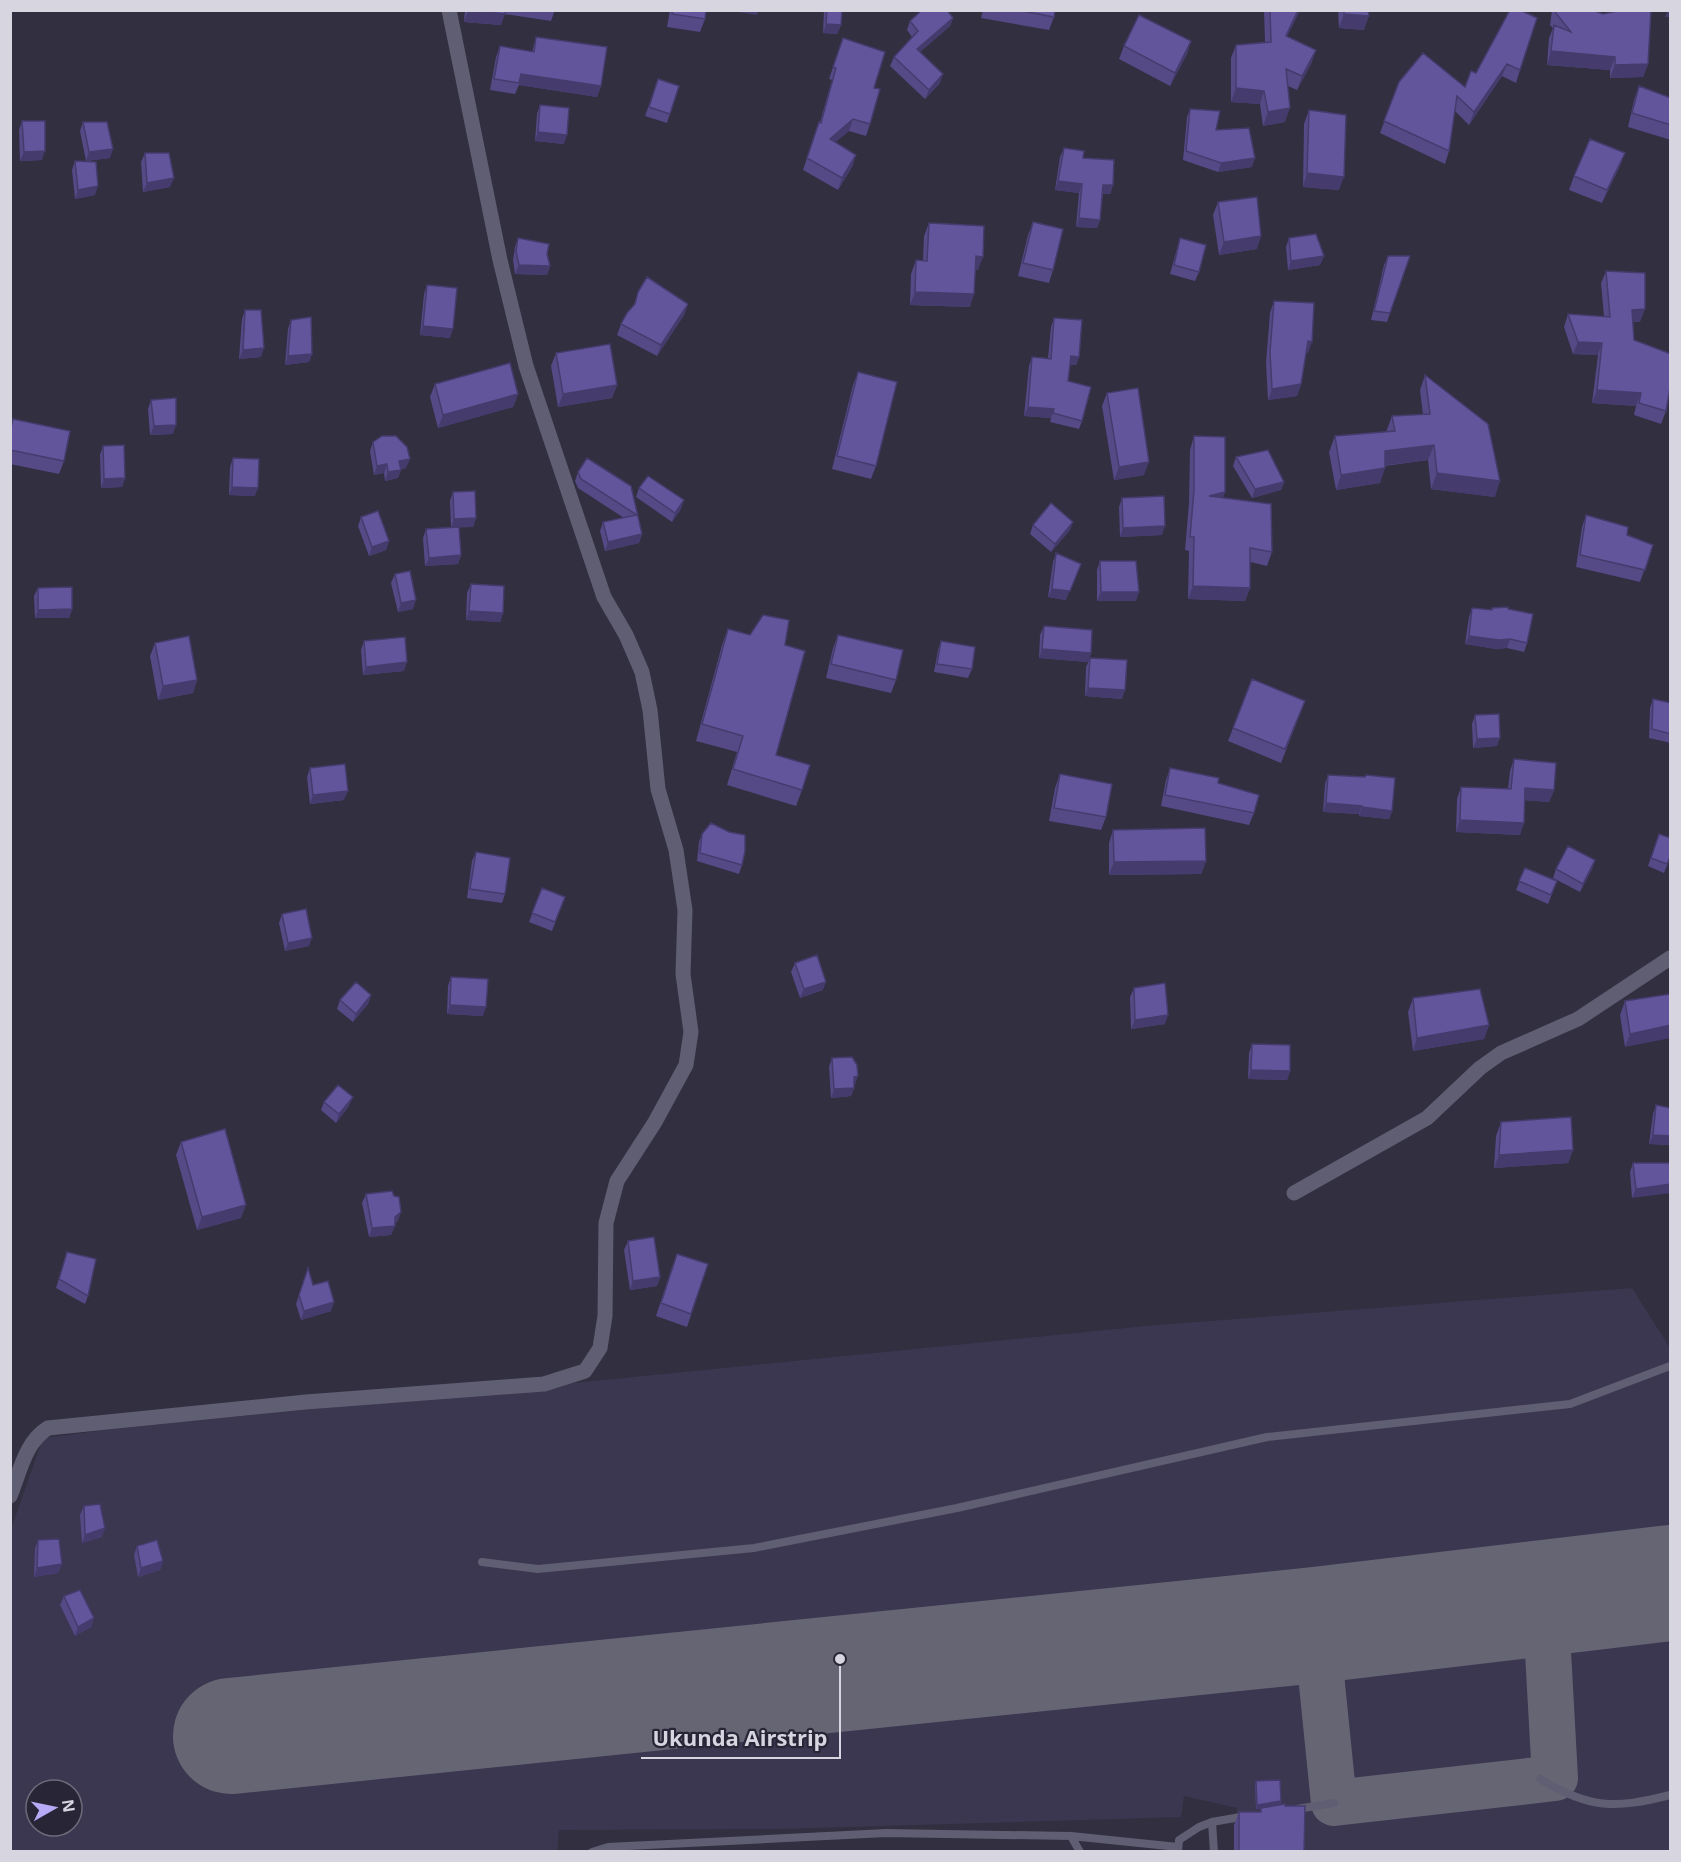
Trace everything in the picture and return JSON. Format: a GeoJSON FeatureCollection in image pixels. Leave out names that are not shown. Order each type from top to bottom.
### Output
{"type":"FeatureCollection","features":[{"type":"Feature","properties":{"kind":"street"},"geometry":{"type":"LineString","coordinates":[[10,1496],[28,1448],[37,1435],[48,1428],[306,1402],[544,1384],[585,1371],[600,1348],[605,1316],[606,1223],[617,1181],[655,1122],[686,1065],[691,1032],[683,974],[685,910],[676,850],[658,789],[650,710],[642,672],[630,644],[604,597],[526,366],[500,260],[449,10]]}},
{"type":"Feature","properties":{"kind":"street"},"geometry":{"type":"LineString","coordinates":[[1294,1193],[1427,1118],[1480,1068],[1501,1053],[1578,1019],[1671,958]]}},
{"type":"Feature","properties":{"kind":"lane"},"geometry":{"type":"LineString","coordinates":[[482,1562],[538,1569],[754,1548],[957,1508],[1267,1437],[1570,1404],[1671,1366]]}},
{"type":"Feature","properties":{"kind":"lane"},"geometry":{"type":"LineString","coordinates":[[1540,1779],[1563,1793],[1585,1802],[1610,1804],[1647,1801],[1671,1795]]}},
{"type":"Feature","properties":{"kind":"lane"},"geometry":{"type":"LineString","coordinates":[[1291,1810],[1334,1803]]}},
{"type":"Feature","properties":{"kind":"lane"},"geometry":{"type":"LineString","coordinates":[[592,1851],[608,1847],[886,1833],[1071,1836],[1178,1849],[1179,1840],[1199,1827],[1212,1822],[1258,1814]]}},
{"type":"Feature","properties":{"kind":"lane"},"geometry":{"type":"LineString","coordinates":[[1212,1822],[1214,1851]]}},
{"type":"Feature","properties":{"kind":"lane"},"geometry":{"type":"LineString","coordinates":[[1071,1836],[1080,1851]]}},
{"type":"Feature","properties":{"kind":"shaded area"},"geometry":{"type":"Polygon","coordinates":[[[1632,1288],[1670,1348],[1670,1851],[1234,1851],[1237,1808],[1184,1796],[1181,1817],[780,1829],[559,1830],[557,1852],[11,1852],[11,1529],[43,1438],[123,1428],[1146,1326],[1632,1288]]]}},
{"type":"Feature","properties":{"kind":"building"},"geometry":{"type":"Polygon","coordinates":[[[468,10],[505,10],[505,14],[468,10]]]}},
{"type":"Feature","properties":{"kind":"building"},"geometry":{"type":"Polygon","coordinates":[[[673,10],[706,10],[705,19],[672,14],[673,10]]]}},
{"type":"Feature","properties":{"kind":"building"},"geometry":{"type":"Polygon","coordinates":[[[827,10],[842,10],[841,25],[826,24],[827,10]]]}},
{"type":"Feature","properties":{"kind":"building"},"geometry":{"type":"Polygon","coordinates":[[[922,10],[947,10],[953,18],[917,49],[943,74],[929,90],[894,57],[918,31],[910,21],[922,10]]]}},
{"type":"Feature","properties":{"kind":"building"},"geometry":{"type":"Polygon","coordinates":[[[1018,10],[1055,10],[1054,17],[1018,10]]]}},
{"type":"Feature","properties":{"kind":"building"},"geometry":{"type":"Polygon","coordinates":[[[1270,10],[1298,10],[1286,36],[1316,50],[1302,76],[1286,69],[1290,108],[1268,112],[1264,91],[1236,88],[1236,45],[1271,42],[1270,10]]]}},
{"type":"Feature","properties":{"kind":"building"},"geometry":{"type":"Polygon","coordinates":[[[1344,10],[1368,10],[1369,16],[1344,14],[1344,10]]]}},
{"type":"Feature","properties":{"kind":"building"},"geometry":{"type":"Polygon","coordinates":[[[1510,10],[1520,10],[1537,18],[1520,70],[1507,64],[1474,112],[1457,96],[1449,151],[1384,121],[1399,82],[1423,53],[1465,87],[1471,71],[1476,73],[1510,10]]]}},
{"type":"Feature","properties":{"kind":"building"},"geometry":{"type":"Polygon","coordinates":[[[1555,10],[1592,10],[1603,14],[1622,10],[1651,10],[1648,64],[1615,65],[1615,57],[1551,51],[1554,25],[1571,32],[1555,10]]]}},
{"type":"Feature","properties":{"kind":"building"},"geometry":{"type":"Polygon","coordinates":[[[1139,15],[1191,41],[1175,73],[1124,46],[1139,15]]]}},
{"type":"Feature","properties":{"kind":"building"},"geometry":{"type":"Polygon","coordinates":[[[536,37],[607,47],[601,86],[521,74],[519,83],[494,79],[500,46],[534,52],[536,37]]]}},
{"type":"Feature","properties":{"kind":"building"},"geometry":{"type":"Polygon","coordinates":[[[843,38],[885,52],[874,88],[880,89],[870,124],[853,119],[830,139],[856,155],[842,178],[807,158],[819,122],[821,123],[836,68],[833,67],[843,38]]]}},
{"type":"Feature","properties":{"kind":"building"},"geometry":{"type":"Polygon","coordinates":[[[658,79],[679,86],[670,114],[649,107],[658,79]]]}},
{"type":"Feature","properties":{"kind":"building"},"geometry":{"type":"Polygon","coordinates":[[[1639,86],[1671,98],[1671,125],[1632,113],[1639,86]]]}},
{"type":"Feature","properties":{"kind":"building"},"geometry":{"type":"Polygon","coordinates":[[[540,105],[569,108],[567,135],[538,132],[540,105]]]}},
{"type":"Feature","properties":{"kind":"building"},"geometry":{"type":"Polygon","coordinates":[[[1190,109],[1220,111],[1216,130],[1249,128],[1255,158],[1221,163],[1186,151],[1190,109]]]}},
{"type":"Feature","properties":{"kind":"building"},"geometry":{"type":"Polygon","coordinates":[[[1309,110],[1346,115],[1344,177],[1307,173],[1309,110]]]}},
{"type":"Feature","properties":{"kind":"building"},"geometry":{"type":"Polygon","coordinates":[[[22,121],[45,121],[45,151],[24,152],[22,121]]]}},
{"type":"Feature","properties":{"kind":"building"},"geometry":{"type":"Polygon","coordinates":[[[83,122],[107,122],[113,149],[89,152],[83,122]]]}},
{"type":"Feature","properties":{"kind":"building"},"geometry":{"type":"Polygon","coordinates":[[[1590,139],[1625,153],[1607,190],[1574,176],[1590,139]]]}},
{"type":"Feature","properties":{"kind":"building"},"geometry":{"type":"Polygon","coordinates":[[[1064,148],[1084,151],[1083,158],[1114,160],[1113,185],[1103,185],[1100,220],[1079,218],[1082,184],[1058,181],[1064,148]]]}},
{"type":"Feature","properties":{"kind":"building"},"geometry":{"type":"Polygon","coordinates":[[[145,153],[169,153],[174,178],[147,183],[145,153]]]}},
{"type":"Feature","properties":{"kind":"building"},"geometry":{"type":"Polygon","coordinates":[[[75,161],[96,162],[98,186],[78,190],[75,161]]]}},
{"type":"Feature","properties":{"kind":"building"},"geometry":{"type":"Polygon","coordinates":[[[1257,197],[1261,236],[1224,242],[1218,202],[1257,197]]]}},
{"type":"Feature","properties":{"kind":"building"},"geometry":{"type":"Polygon","coordinates":[[[1033,222],[1063,229],[1053,270],[1023,263],[1033,222]]]}},
{"type":"Feature","properties":{"kind":"building"},"geometry":{"type":"Polygon","coordinates":[[[929,223],[984,226],[983,257],[976,256],[974,294],[915,292],[916,260],[927,261],[929,223]]]}},
{"type":"Feature","properties":{"kind":"building"},"geometry":{"type":"Polygon","coordinates":[[[1316,234],[1324,256],[1291,261],[1289,238],[1316,234]]]}},
{"type":"Feature","properties":{"kind":"building"},"geometry":{"type":"Polygon","coordinates":[[[518,238],[549,244],[547,254],[550,266],[519,265],[516,251],[518,238]]]}},
{"type":"Feature","properties":{"kind":"building"},"geometry":{"type":"Polygon","coordinates":[[[1180,238],[1206,245],[1199,272],[1174,265],[1180,238]]]}},
{"type":"Feature","properties":{"kind":"building"},"geometry":{"type":"Polygon","coordinates":[[[1388,256],[1410,256],[1390,313],[1374,311],[1388,256]]]}},
{"type":"Feature","properties":{"kind":"building"},"geometry":{"type":"Polygon","coordinates":[[[1606,271],[1645,273],[1645,309],[1632,310],[1634,340],[1671,354],[1671,382],[1666,411],[1639,403],[1641,393],[1597,390],[1602,343],[1578,342],[1568,314],[1610,317],[1606,271]]]}},
{"type":"Feature","properties":{"kind":"building"},"geometry":{"type":"Polygon","coordinates":[[[647,277],[688,304],[661,345],[621,324],[635,304],[638,292],[647,277]]]}},
{"type":"Feature","properties":{"kind":"building"},"geometry":{"type":"Polygon","coordinates":[[[427,285],[457,288],[453,329],[423,326],[427,285]]]}},
{"type":"Feature","properties":{"kind":"building"},"geometry":{"type":"Polygon","coordinates":[[[1274,301],[1314,303],[1312,342],[1308,341],[1301,384],[1272,389],[1270,352],[1274,301]]]}},
{"type":"Feature","properties":{"kind":"building"},"geometry":{"type":"Polygon","coordinates":[[[245,310],[261,310],[264,348],[243,350],[245,310]]]}},
{"type":"Feature","properties":{"kind":"building"},"geometry":{"type":"Polygon","coordinates":[[[311,317],[312,354],[288,356],[291,320],[311,317]]]}},
{"type":"Feature","properties":{"kind":"building"},"geometry":{"type":"Polygon","coordinates":[[[1054,318],[1082,320],[1079,357],[1071,356],[1068,381],[1091,387],[1082,421],[1053,413],[1054,409],[1028,407],[1032,357],[1051,359],[1054,318]]]}},
{"type":"Feature","properties":{"kind":"building"},"geometry":{"type":"Polygon","coordinates":[[[610,344],[617,385],[563,394],[556,353],[610,344]]]}},
{"type":"Feature","properties":{"kind":"building"},"geometry":{"type":"Polygon","coordinates":[[[510,363],[518,394],[443,415],[435,384],[510,363]]]}},
{"type":"Feature","properties":{"kind":"building"},"geometry":{"type":"Polygon","coordinates":[[[858,372],[897,382],[876,466],[837,456],[858,372]]]}},
{"type":"Feature","properties":{"kind":"building"},"geometry":{"type":"Polygon","coordinates":[[[1425,375],[1488,424],[1500,481],[1437,473],[1434,445],[1385,451],[1385,468],[1341,475],[1335,436],[1395,431],[1392,416],[1430,414],[1425,375]]]}},
{"type":"Feature","properties":{"kind":"building"},"geometry":{"type":"Polygon","coordinates":[[[1138,388],[1149,462],[1119,467],[1107,393],[1138,388]]]}},
{"type":"Feature","properties":{"kind":"building"},"geometry":{"type":"Polygon","coordinates":[[[176,398],[176,425],[154,426],[151,400],[176,398]]]}},
{"type":"Feature","properties":{"kind":"building"},"geometry":{"type":"Polygon","coordinates":[[[13,419],[70,431],[64,461],[10,450],[13,419]]]}},
{"type":"Feature","properties":{"kind":"building"},"geometry":{"type":"Polygon","coordinates":[[[382,436],[396,436],[407,447],[410,459],[399,461],[401,470],[388,472],[387,464],[377,466],[373,442],[382,436]]]}},
{"type":"Feature","properties":{"kind":"building"},"geometry":{"type":"Polygon","coordinates":[[[1194,436],[1225,437],[1225,492],[1209,496],[1271,504],[1272,552],[1250,548],[1250,588],[1193,586],[1194,537],[1190,537],[1194,490],[1194,436]]]}},
{"type":"Feature","properties":{"kind":"building"},"geometry":{"type":"Polygon","coordinates":[[[124,445],[125,478],[104,479],[103,446],[124,445]]]}},
{"type":"Feature","properties":{"kind":"building"},"geometry":{"type":"Polygon","coordinates":[[[1268,450],[1284,482],[1255,489],[1236,457],[1268,450]]]}},
{"type":"Feature","properties":{"kind":"building"},"geometry":{"type":"Polygon","coordinates":[[[233,458],[259,459],[258,488],[232,487],[233,458]]]}},
{"type":"Feature","properties":{"kind":"building"},"geometry":{"type":"Polygon","coordinates":[[[587,458],[631,486],[642,534],[608,542],[603,522],[637,515],[581,479],[578,472],[587,458]]]}},
{"type":"Feature","properties":{"kind":"building"},"geometry":{"type":"Polygon","coordinates":[[[648,476],[684,500],[675,513],[639,488],[648,476]]]}},
{"type":"Feature","properties":{"kind":"building"},"geometry":{"type":"Polygon","coordinates":[[[475,491],[476,518],[454,519],[453,492],[475,491]]]}},
{"type":"Feature","properties":{"kind":"building"},"geometry":{"type":"Polygon","coordinates":[[[1164,496],[1165,526],[1123,528],[1122,498],[1164,496]]]}},
{"type":"Feature","properties":{"kind":"building"},"geometry":{"type":"Polygon","coordinates":[[[1051,503],[1073,522],[1055,544],[1033,525],[1051,503]]]}},
{"type":"Feature","properties":{"kind":"building"},"geometry":{"type":"Polygon","coordinates":[[[378,511],[389,541],[372,547],[361,517],[378,511]]]}},
{"type":"Feature","properties":{"kind":"building"},"geometry":{"type":"Polygon","coordinates":[[[1586,515],[1628,527],[1627,535],[1653,545],[1645,570],[1580,555],[1586,515]]]}},
{"type":"Feature","properties":{"kind":"building"},"geometry":{"type":"Polygon","coordinates":[[[459,527],[461,555],[429,558],[426,529],[459,527]]]}},
{"type":"Feature","properties":{"kind":"building"},"geometry":{"type":"Polygon","coordinates":[[[1056,553],[1081,564],[1070,591],[1052,589],[1056,553]]]}},
{"type":"Feature","properties":{"kind":"building"},"geometry":{"type":"Polygon","coordinates":[[[1100,561],[1136,561],[1139,592],[1101,592],[1100,561]]]}},
{"type":"Feature","properties":{"kind":"building"},"geometry":{"type":"Polygon","coordinates":[[[410,571],[416,600],[401,603],[395,574],[410,571]]]}},
{"type":"Feature","properties":{"kind":"building"},"geometry":{"type":"Polygon","coordinates":[[[471,584],[504,586],[503,613],[469,611],[471,584]]]}},
{"type":"Feature","properties":{"kind":"building"},"geometry":{"type":"Polygon","coordinates":[[[72,587],[72,609],[38,610],[38,588],[72,587]]]}},
{"type":"Feature","properties":{"kind":"building"},"geometry":{"type":"Polygon","coordinates":[[[1508,607],[1508,609],[1533,614],[1527,643],[1510,639],[1499,640],[1469,636],[1472,608],[1492,610],[1492,608],[1508,607]]]}},
{"type":"Feature","properties":{"kind":"building"},"geometry":{"type":"Polygon","coordinates":[[[763,615],[789,620],[785,645],[805,651],[776,755],[810,765],[802,790],[733,769],[743,736],[702,724],[728,629],[750,635],[763,615]]]}},
{"type":"Feature","properties":{"kind":"building"},"geometry":{"type":"Polygon","coordinates":[[[1044,626],[1092,630],[1091,653],[1042,649],[1044,626]]]}},
{"type":"Feature","properties":{"kind":"building"},"geometry":{"type":"Polygon","coordinates":[[[838,635],[903,650],[896,680],[831,664],[838,635]]]}},
{"type":"Feature","properties":{"kind":"building"},"geometry":{"type":"Polygon","coordinates":[[[189,636],[197,680],[163,686],[155,643],[189,636]]]}},
{"type":"Feature","properties":{"kind":"building"},"geometry":{"type":"Polygon","coordinates":[[[405,637],[407,662],[366,667],[364,641],[405,637]]]}},
{"type":"Feature","properties":{"kind":"building"},"geometry":{"type":"Polygon","coordinates":[[[941,641],[975,647],[972,669],[937,664],[941,641]]]}},
{"type":"Feature","properties":{"kind":"building"},"geometry":{"type":"Polygon","coordinates":[[[1090,658],[1127,660],[1125,690],[1088,688],[1090,658]]]}},
{"type":"Feature","properties":{"kind":"building"},"geometry":{"type":"Polygon","coordinates":[[[1252,679],[1305,701],[1285,749],[1233,728],[1252,679]]]}},
{"type":"Feature","properties":{"kind":"building"},"geometry":{"type":"Polygon","coordinates":[[[1653,699],[1671,703],[1671,734],[1652,729],[1653,699]]]}},
{"type":"Feature","properties":{"kind":"building"},"geometry":{"type":"Polygon","coordinates":[[[1499,714],[1500,738],[1477,739],[1475,715],[1499,714]]]}},
{"type":"Feature","properties":{"kind":"building"},"geometry":{"type":"Polygon","coordinates":[[[1514,759],[1556,763],[1554,790],[1525,788],[1524,823],[1460,820],[1461,787],[1511,789],[1514,759]]]}},
{"type":"Feature","properties":{"kind":"building"},"geometry":{"type":"Polygon","coordinates":[[[345,764],[348,791],[313,795],[310,768],[345,764]]]}},
{"type":"Feature","properties":{"kind":"building"},"geometry":{"type":"Polygon","coordinates":[[[1170,768],[1219,778],[1218,783],[1259,795],[1254,813],[1165,795],[1170,768]]]}},
{"type":"Feature","properties":{"kind":"building"},"geometry":{"type":"Polygon","coordinates":[[[1060,774],[1112,784],[1106,817],[1054,808],[1060,774]]]}},
{"type":"Feature","properties":{"kind":"building"},"geometry":{"type":"Polygon","coordinates":[[[1328,775],[1395,778],[1392,811],[1326,803],[1328,775]]]}},
{"type":"Feature","properties":{"kind":"building"},"geometry":{"type":"Polygon","coordinates":[[[711,823],[729,832],[745,835],[742,865],[700,853],[702,834],[711,823]]]}},
{"type":"Feature","properties":{"kind":"building"},"geometry":{"type":"Polygon","coordinates":[[[1205,828],[1206,861],[1114,862],[1113,830],[1205,828]]]}},
{"type":"Feature","properties":{"kind":"building"},"geometry":{"type":"Polygon","coordinates":[[[1659,834],[1671,838],[1671,855],[1667,864],[1651,858],[1659,834]]]}},
{"type":"Feature","properties":{"kind":"building"},"geometry":{"type":"Polygon","coordinates":[[[1568,846],[1595,860],[1583,884],[1556,869],[1568,846]]]}},
{"type":"Feature","properties":{"kind":"building"},"geometry":{"type":"Polygon","coordinates":[[[476,852],[510,858],[505,894],[470,889],[476,852]]]}},
{"type":"Feature","properties":{"kind":"building"},"geometry":{"type":"Polygon","coordinates":[[[1525,868],[1557,881],[1551,895],[1519,881],[1525,868]]]}},
{"type":"Feature","properties":{"kind":"building"},"geometry":{"type":"Polygon","coordinates":[[[542,888],[565,897],[555,922],[532,913],[542,888]]]}},
{"type":"Feature","properties":{"kind":"building"},"geometry":{"type":"Polygon","coordinates":[[[306,909],[312,938],[288,943],[282,914],[306,909]]]}},
{"type":"Feature","properties":{"kind":"building"},"geometry":{"type":"Polygon","coordinates":[[[817,955],[826,982],[804,989],[795,963],[817,955]]]}},
{"type":"Feature","properties":{"kind":"building"},"geometry":{"type":"Polygon","coordinates":[[[451,977],[488,979],[486,1007],[450,1005],[451,977]]]}},
{"type":"Feature","properties":{"kind":"building"},"geometry":{"type":"Polygon","coordinates":[[[356,982],[371,995],[356,1014],[340,1000],[356,982]]]}},
{"type":"Feature","properties":{"kind":"building"},"geometry":{"type":"Polygon","coordinates":[[[1165,983],[1168,1015],[1135,1020],[1134,988],[1165,983]]]}},
{"type":"Feature","properties":{"kind":"building"},"geometry":{"type":"Polygon","coordinates":[[[1480,989],[1489,1025],[1417,1038],[1413,998],[1480,989]]]}},
{"type":"Feature","properties":{"kind":"building"},"geometry":{"type":"Polygon","coordinates":[[[1670,994],[1671,1025],[1630,1034],[1625,1001],[1670,994]]]}},
{"type":"Feature","properties":{"kind":"building"},"geometry":{"type":"Polygon","coordinates":[[[1252,1044],[1290,1045],[1290,1071],[1251,1070],[1252,1044]]]}},
{"type":"Feature","properties":{"kind":"building"},"geometry":{"type":"Polygon","coordinates":[[[852,1057],[857,1065],[858,1076],[854,1077],[854,1088],[834,1089],[832,1058],[852,1057]]]}},
{"type":"Feature","properties":{"kind":"building"},"geometry":{"type":"Polygon","coordinates":[[[338,1085],[353,1097],[339,1114],[324,1102],[338,1085]]]}},
{"type":"Feature","properties":{"kind":"building"},"geometry":{"type":"Polygon","coordinates":[[[1656,1105],[1671,1108],[1671,1136],[1653,1135],[1656,1105]]]}},
{"type":"Feature","properties":{"kind":"building"},"geometry":{"type":"Polygon","coordinates":[[[1571,1117],[1573,1150],[1499,1155],[1501,1122],[1571,1117]]]}},
{"type":"Feature","properties":{"kind":"building"},"geometry":{"type":"Polygon","coordinates":[[[225,1129],[246,1205],[202,1217],[181,1142],[225,1129]]]}},
{"type":"Feature","properties":{"kind":"building"},"geometry":{"type":"Polygon","coordinates":[[[1633,1163],[1671,1163],[1671,1184],[1636,1189],[1633,1163]]]}},
{"type":"Feature","properties":{"kind":"building"},"geometry":{"type":"Polygon","coordinates":[[[392,1191],[394,1196],[399,1197],[401,1212],[395,1217],[395,1226],[372,1228],[366,1194],[392,1191]]]}},
{"type":"Feature","properties":{"kind":"building"},"geometry":{"type":"Polygon","coordinates":[[[654,1237],[660,1277],[633,1281],[628,1241],[654,1237]]]}},
{"type":"Feature","properties":{"kind":"building"},"geometry":{"type":"Polygon","coordinates":[[[67,1252],[96,1259],[88,1296],[59,1279],[67,1252]]]}},
{"type":"Feature","properties":{"kind":"building"},"geometry":{"type":"Polygon","coordinates":[[[677,1254],[708,1264],[691,1314],[661,1303],[677,1254]]]}},
{"type":"Feature","properties":{"kind":"building"},"geometry":{"type":"Polygon","coordinates":[[[308,1268],[313,1285],[328,1281],[334,1302],[304,1311],[299,1295],[308,1268]]]}},
{"type":"Feature","properties":{"kind":"building"},"geometry":{"type":"Polygon","coordinates":[[[100,1504],[105,1528],[85,1535],[84,1506],[100,1504]]]}},
{"type":"Feature","properties":{"kind":"building"},"geometry":{"type":"Polygon","coordinates":[[[59,1539],[62,1564],[37,1568],[38,1540],[59,1539]]]}},
{"type":"Feature","properties":{"kind":"building"},"geometry":{"type":"Polygon","coordinates":[[[157,1540],[163,1561],[141,1568],[137,1546],[157,1540]]]}},
{"type":"Feature","properties":{"kind":"building"},"geometry":{"type":"Polygon","coordinates":[[[80,1590],[94,1618],[78,1627],[64,1596],[80,1590]]]}},
{"type":"Feature","properties":{"kind":"building"},"geometry":{"type":"Polygon","coordinates":[[[1280,1780],[1281,1801],[1257,1805],[1256,1781],[1280,1780]]]}},
{"type":"Feature","properties":{"kind":"building"},"geometry":{"type":"Polygon","coordinates":[[[1285,1804],[1285,1806],[1305,1806],[1304,1851],[1239,1851],[1239,1812],[1261,1812],[1261,1808],[1285,1804]]]}},
{"type":"Feature","properties":{"kind":"taxiway"},"geometry":{"type":"LineString","coordinates":[[1316,1625],[1334,1803],[1555,1778],[1545,1598]]}},
{"type":"Feature","properties":{"kind":"runway"},"geometry":{"type":"LineString","coordinates":[[231,1736],[1316,1625],[1670,1583]]}},
{"type":"Feature","properties":{"kind":"place","name":"Ukunda Airstrip"},"geometry":{"type":"Point","coordinates":[840,1659]}}]}
